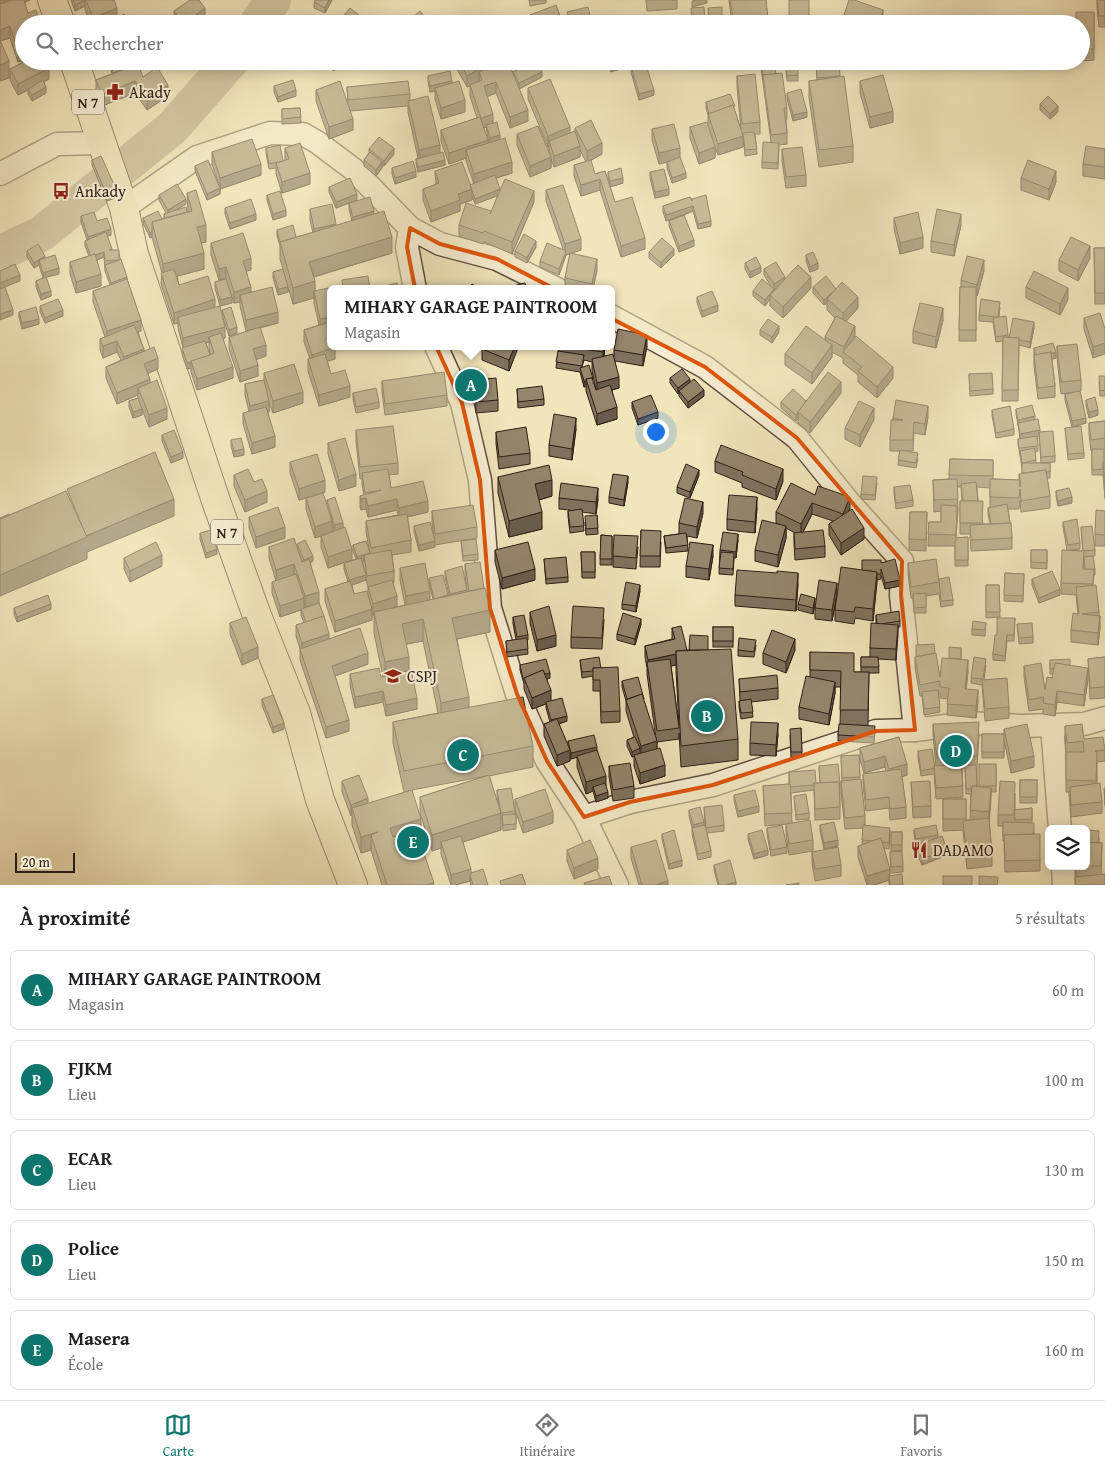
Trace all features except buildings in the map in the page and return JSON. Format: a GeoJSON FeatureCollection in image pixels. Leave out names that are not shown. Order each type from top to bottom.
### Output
{"type":"FeatureCollection","features":[{"type":"Feature","properties":{"kind":"main road"},"geometry":{"type":"LineString","coordinates":[[52,0],[58,15]]}},
{"type":"Feature","properties":{"kind":"main road","name":"N 7"},"geometry":{"type":"LineString","coordinates":[[77,70],[124,208],[134,254],[216,501],[256,613],[296,713],[320,800],[353,885]]}},
{"type":"Feature","properties":{"kind":"street"},"geometry":{"type":"LineString","coordinates":[[124,208],[197,157],[270,133],[303,134],[353,169],[410,228],[440,244],[497,259],[549,285]]}},
{"type":"Feature","properties":{"kind":"street"},"geometry":{"type":"LineString","coordinates":[[0,174],[57,144],[102,143]]}},
{"type":"Feature","properties":{"kind":"street"},"geometry":{"type":"LineString","coordinates":[[410,228],[407,248],[414,285]]}},
{"type":"Feature","properties":{"kind":"street"},"geometry":{"type":"LineString","coordinates":[[615,318],[705,367],[797,438],[848,501],[902,561],[901,595],[915,730]]}},
{"type":"Feature","properties":{"kind":"street"},"geometry":{"type":"LineString","coordinates":[[438,350],[462,403],[478,471],[490,608],[517,694],[547,761],[584,817],[617,885]]}},
{"type":"Feature","properties":{"kind":"street"},"geometry":{"type":"LineString","coordinates":[[584,817],[630,802],[713,786],[876,731],[915,730],[968,723],[1021,726],[1084,724],[1105,718]]}},
{"type":"Feature","properties":{"kind":"street"},"geometry":{"type":"LineString","coordinates":[[1052,725],[1060,825]]}},
{"type":"Feature","properties":{"kind":"street"},"geometry":{"type":"LineString","coordinates":[[1063,870],[1064,885]]}},
{"type":"Feature","properties":{"kind":"highlighted area"},"geometry":{"type":"Polygon","coordinates":[[[410,228],[440,244],[497,259],[705,367],[797,438],[902,561],[901,595],[915,730],[876,731],[713,785],[630,802],[584,817],[547,761],[517,694],[490,608],[480,480],[462,403],[419,309],[407,247],[410,228]]]}},
{"type":"Feature","properties":{"kind":"waterway"},"geometry":{"type":"LineString","coordinates":[[263,15],[273,0]]}},
{"type":"Feature","properties":{"kind":"waterway"},"geometry":{"type":"LineString","coordinates":[[0,253],[41,234],[172,128],[223,70]]}},
{"type":"Feature","properties":{"kind":"place","name":"Akady"},"geometry":{"type":"Point","coordinates":[115,92]}},
{"type":"Feature","properties":{"kind":"place","name":"Ankady"},"geometry":{"type":"Point","coordinates":[61,191]}},
{"type":"Feature","properties":{"kind":"place","name":"MIHARY GARAGE PAINTROOM"},"geometry":{"type":"Point","coordinates":[471,385]}},
{"type":"Feature","properties":{"kind":"place","name":"CSPJ"},"geometry":{"type":"Point","coordinates":[393,676]}},
{"type":"Feature","properties":{"kind":"place","name":"FJKM"},"geometry":{"type":"Point","coordinates":[707,716]}},
{"type":"Feature","properties":{"kind":"place","name":"Police"},"geometry":{"type":"Point","coordinates":[956,751]}},
{"type":"Feature","properties":{"kind":"place","name":"ECAR"},"geometry":{"type":"Point","coordinates":[463,755]}},
{"type":"Feature","properties":{"kind":"place","name":"Masera"},"geometry":{"type":"Point","coordinates":[413,842]}},
{"type":"Feature","properties":{"kind":"place","name":"DADAMO"},"geometry":{"type":"Point","coordinates":[919,850]}}]}
